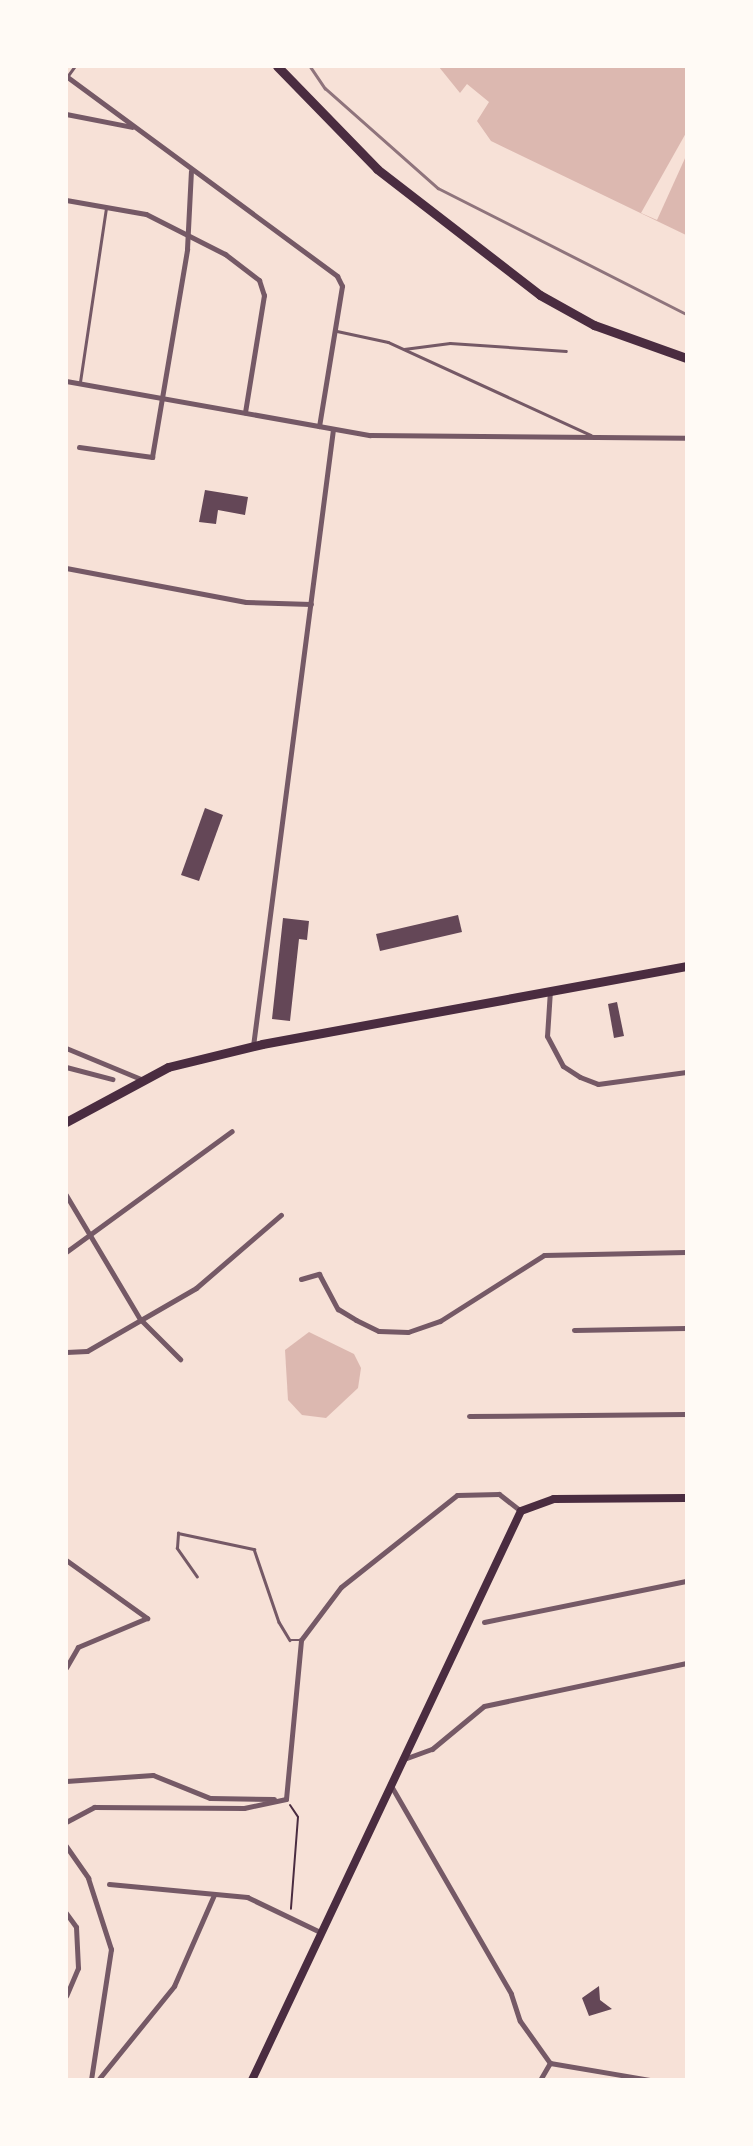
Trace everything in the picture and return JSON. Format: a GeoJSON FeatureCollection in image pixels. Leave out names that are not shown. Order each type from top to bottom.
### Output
{"type":"FeatureCollection","features":[{"type":"Feature","properties":{"kind":"main road"},"geometry":{"type":"LineString","coordinates":[[277,66],[377,169],[540,295],[594,325],[687,358]]}},
{"type":"Feature","properties":{"kind":"main road"},"geometry":{"type":"LineString","coordinates":[[66,1122],[152,1074],[253,1046],[687,966]]}},
{"type":"Feature","properties":{"kind":"main road"},"geometry":{"type":"LineString","coordinates":[[252,2080],[521,1511],[554,1499],[687,1498]]}},
{"type":"Feature","properties":{"kind":"street"},"geometry":{"type":"LineString","coordinates":[[67,77],[342,286],[337,331],[319,426]]}},
{"type":"Feature","properties":{"kind":"street"},"geometry":{"type":"LineString","coordinates":[[66,114],[135,127]]}},
{"type":"Feature","properties":{"kind":"street"},"geometry":{"type":"LineString","coordinates":[[79,447],[152,457],[163,401],[187,232],[191,171]]}},
{"type":"Feature","properties":{"kind":"street"},"geometry":{"type":"LineString","coordinates":[[66,200],[146,214],[187,232],[262,285],[245,412]]}},
{"type":"Feature","properties":{"kind":"street"},"geometry":{"type":"LineString","coordinates":[[66,381],[79,386],[163,401],[245,412],[333,429],[405,437],[687,438]]}},
{"type":"Feature","properties":{"kind":"street"},"geometry":{"type":"LineString","coordinates":[[253,1046],[333,429]]}},
{"type":"Feature","properties":{"kind":"street"},"geometry":{"type":"LineString","coordinates":[[66,568],[246,602],[310,604]]}},
{"type":"Feature","properties":{"kind":"street"},"geometry":{"type":"LineString","coordinates":[[550,990],[547,1036],[564,1066],[580,1077],[598,1084],[687,1072]]}},
{"type":"Feature","properties":{"kind":"street"},"geometry":{"type":"LineString","coordinates":[[66,1048],[141,1079]]}},
{"type":"Feature","properties":{"kind":"street"},"geometry":{"type":"LineString","coordinates":[[66,1067],[112,1079]]}},
{"type":"Feature","properties":{"kind":"street"},"geometry":{"type":"LineString","coordinates":[[66,1252],[232,1131]]}},
{"type":"Feature","properties":{"kind":"street"},"geometry":{"type":"LineString","coordinates":[[66,1195],[140,1318],[180,1359]]}},
{"type":"Feature","properties":{"kind":"street"},"geometry":{"type":"LineString","coordinates":[[66,1352],[87,1351],[217,1273],[281,1215]]}},
{"type":"Feature","properties":{"kind":"street"},"geometry":{"type":"LineString","coordinates":[[302,1279],[319,1274],[338,1309],[356,1320],[379,1331],[408,1332],[440,1321],[544,1255],[687,1252]]}},
{"type":"Feature","properties":{"kind":"street"},"geometry":{"type":"LineString","coordinates":[[574,1329],[687,1328]]}},
{"type":"Feature","properties":{"kind":"street"},"geometry":{"type":"LineString","coordinates":[[468,1416],[687,1414]]}},
{"type":"Feature","properties":{"kind":"street"},"geometry":{"type":"LineString","coordinates":[[286,1798],[301,1640],[341,1587],[457,1495],[499,1494],[521,1511]]}},
{"type":"Feature","properties":{"kind":"street"},"geometry":{"type":"LineString","coordinates":[[66,1560],[147,1618],[78,1647],[66,1668]]}},
{"type":"Feature","properties":{"kind":"street"},"geometry":{"type":"LineString","coordinates":[[484,1622],[687,1581]]}},
{"type":"Feature","properties":{"kind":"street"},"geometry":{"type":"LineString","coordinates":[[402,1759],[432,1749],[484,1706],[687,1663]]}},
{"type":"Feature","properties":{"kind":"street"},"geometry":{"type":"LineString","coordinates":[[66,1781],[153,1775],[210,1798],[286,1798]]}},
{"type":"Feature","properties":{"kind":"street"},"geometry":{"type":"LineString","coordinates":[[390,1784],[511,1994],[520,2021],[550,2063],[650,2080]]}},
{"type":"Feature","properties":{"kind":"street"},"geometry":{"type":"LineString","coordinates":[[66,1822],[94,1807],[244,1808],[286,1798]]}},
{"type":"Feature","properties":{"kind":"street"},"geometry":{"type":"LineString","coordinates":[[66,1846],[88,1878],[111,1949],[91,2080]]}},
{"type":"Feature","properties":{"kind":"street"},"geometry":{"type":"LineString","coordinates":[[110,1884],[247,1897],[320,1933]]}},
{"type":"Feature","properties":{"kind":"street"},"geometry":{"type":"LineString","coordinates":[[98,2080],[174,1986],[214,1895]]}},
{"type":"Feature","properties":{"kind":"street"},"geometry":{"type":"LineString","coordinates":[[66,1913],[76,1927],[78,1968],[66,1996]]}},
{"type":"Feature","properties":{"kind":"street"},"geometry":{"type":"LineString","coordinates":[[540,2080],[550,2063]]}},
{"type":"Feature","properties":{"kind":"lane"},"geometry":{"type":"LineString","coordinates":[[67,77],[75,66]]}},
{"type":"Feature","properties":{"kind":"lane"},"geometry":{"type":"LineString","coordinates":[[79,386],[106,205]]}},
{"type":"Feature","properties":{"kind":"lane"},"geometry":{"type":"LineString","coordinates":[[337,331],[404,349],[594,437]]}},
{"type":"Feature","properties":{"kind":"lane"},"geometry":{"type":"LineString","coordinates":[[404,349],[450,343],[566,351]]}},
{"type":"Feature","properties":{"kind":"lane"},"geometry":{"type":"LineString","coordinates":[[197,1577],[177,1548],[178,1533],[254,1549],[279,1622],[290,1640],[301,1640]]}},
{"type":"Feature","properties":{"kind":"path"},"geometry":{"type":"LineString","coordinates":[[286,1798],[298,1817],[291,1918]]}},
{"type":"Feature","properties":{"kind":"shaded area"},"geometry":{"type":"Polygon","coordinates":[[[439,67],[686,67],[686,235],[491,141],[477,121],[489,102],[467,84],[460,93],[439,67]]]}},
{"type":"Feature","properties":{"kind":"shaded area"},"geometry":{"type":"Polygon","coordinates":[[[309,1332],[354,1354],[361,1368],[358,1388],[326,1418],[302,1415],[288,1400],[285,1350],[309,1332]]]}},
{"type":"Feature","properties":{"kind":"pier"},"geometry":{"type":"Polygon","coordinates":[[[686,133],[686,156],[657,220],[641,213],[686,133]]]}},
{"type":"Feature","properties":{"kind":"building"},"geometry":{"type":"Polygon","coordinates":[[[205,490],[248,497],[245,515],[218,510],[216,524],[199,522],[205,490]]]}},
{"type":"Feature","properties":{"kind":"building"},"geometry":{"type":"Polygon","coordinates":[[[205,808],[223,815],[199,881],[181,875],[205,808]]]}},
{"type":"Feature","properties":{"kind":"building"},"geometry":{"type":"Polygon","coordinates":[[[458,915],[462,932],[380,951],[376,934],[458,915]]]}},
{"type":"Feature","properties":{"kind":"building"},"geometry":{"type":"Polygon","coordinates":[[[283,918],[309,921],[307,940],[299,939],[290,1021],[272,1019],[283,918]]]}},
{"type":"Feature","properties":{"kind":"building"},"geometry":{"type":"Polygon","coordinates":[[[617,1002],[624,1036],[614,1038],[608,1004],[617,1002]]]}},
{"type":"Feature","properties":{"kind":"building"},"geometry":{"type":"Polygon","coordinates":[[[599,1986],[600,2000],[612,2009],[589,2016],[582,1998],[599,1986]]]}},
{"type":"Feature","properties":{"kind":"railway"},"geometry":{"type":"LineString","coordinates":[[310,66],[325,88],[438,188],[686,314]]}}]}
